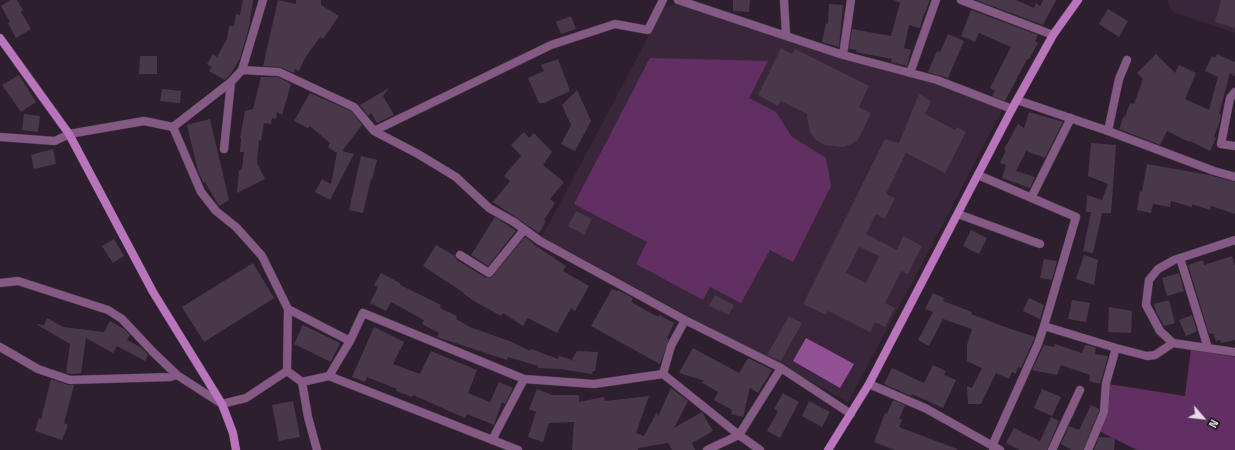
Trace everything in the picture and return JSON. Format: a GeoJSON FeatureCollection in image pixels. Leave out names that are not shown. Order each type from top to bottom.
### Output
{"type":"FeatureCollection","features":[{"type":"Feature","properties":{"kind":"street"},"geometry":{"type":"LineString","coordinates":[[0,137],[55,141],[69,134],[144,121],[173,127],[231,82],[242,70],[263,0]]}},
{"type":"Feature","properties":{"kind":"street"},"geometry":{"type":"LineString","coordinates":[[374,131],[551,45],[615,24],[648,30],[663,0]]}},
{"type":"Feature","properties":{"kind":"street"},"geometry":{"type":"LineString","coordinates":[[678,0],[843,55],[937,80],[1012,109]]}},
{"type":"Feature","properties":{"kind":"street"},"geometry":{"type":"LineString","coordinates":[[784,0],[786,35]]}},
{"type":"Feature","properties":{"kind":"street"},"geometry":{"type":"LineString","coordinates":[[843,55],[851,0]]}},
{"type":"Feature","properties":{"kind":"street"},"geometry":{"type":"LineString","coordinates":[[910,73],[936,0]]}},
{"type":"Feature","properties":{"kind":"street"},"geometry":{"type":"LineString","coordinates":[[961,0],[1053,35]]}},
{"type":"Feature","properties":{"kind":"street"},"geometry":{"type":"LineString","coordinates":[[828,450],[869,384],[1012,109],[1053,35],[1078,0]]}},
{"type":"Feature","properties":{"kind":"street"},"geometry":{"type":"LineString","coordinates":[[0,38],[69,134],[153,292],[222,404],[233,433],[236,450]]}},
{"type":"Feature","properties":{"kind":"street"},"geometry":{"type":"LineString","coordinates":[[1108,131],[1119,79],[1127,60]]}},
{"type":"Feature","properties":{"kind":"street"},"geometry":{"type":"LineString","coordinates":[[242,70],[279,72],[354,107],[374,131],[418,154],[456,177],[489,208],[540,241],[685,320],[781,368],[851,414]]}},
{"type":"Feature","properties":{"kind":"street"},"geometry":{"type":"LineString","coordinates":[[224,149],[231,82]]}},
{"type":"Feature","properties":{"kind":"street"},"geometry":{"type":"LineString","coordinates":[[1235,92],[1230,98],[1221,144],[1235,146]]}},
{"type":"Feature","properties":{"kind":"street"},"geometry":{"type":"LineString","coordinates":[[1017,100],[1108,131],[1214,171],[1235,177]]}},
{"type":"Feature","properties":{"kind":"street"},"geometry":{"type":"LineString","coordinates":[[1031,198],[1071,118]]}},
{"type":"Feature","properties":{"kind":"street"},"geometry":{"type":"LineString","coordinates":[[173,127],[201,192],[216,211],[236,227],[262,256],[288,309],[287,371]]}},
{"type":"Feature","properties":{"kind":"street"},"geometry":{"type":"LineString","coordinates":[[869,384],[925,408],[995,449],[1038,344],[1076,217],[978,175]]}},
{"type":"Feature","properties":{"kind":"street"},"geometry":{"type":"LineString","coordinates":[[958,214],[1040,244]]}},
{"type":"Feature","properties":{"kind":"street"},"geometry":{"type":"LineString","coordinates":[[460,255],[489,273],[524,230]]}},
{"type":"Feature","properties":{"kind":"street"},"geometry":{"type":"LineString","coordinates":[[1235,240],[1180,258],[1158,269],[1149,280],[1146,305],[1160,332],[1173,343],[1235,352]]}},
{"type":"Feature","properties":{"kind":"street"},"geometry":{"type":"LineString","coordinates":[[1180,258],[1208,348]]}},
{"type":"Feature","properties":{"kind":"street"},"geometry":{"type":"LineString","coordinates":[[0,283],[18,281],[108,310],[122,318],[154,353],[177,375],[222,404],[246,398],[287,371]]}},
{"type":"Feature","properties":{"kind":"street"},"geometry":{"type":"LineString","coordinates":[[288,309],[350,341]]}},
{"type":"Feature","properties":{"kind":"street"},"geometry":{"type":"LineString","coordinates":[[329,376],[350,341],[363,313],[524,379],[594,384],[663,374],[738,435],[760,450]]}},
{"type":"Feature","properties":{"kind":"street"},"geometry":{"type":"LineString","coordinates":[[663,374],[671,346],[685,320]]}},
{"type":"Feature","properties":{"kind":"street"},"geometry":{"type":"LineString","coordinates":[[1044,326],[1148,356],[1155,355],[1173,343]]}},
{"type":"Feature","properties":{"kind":"street"},"geometry":{"type":"LineString","coordinates":[[0,347],[38,370],[70,380],[170,377],[177,375]]}},
{"type":"Feature","properties":{"kind":"street"},"geometry":{"type":"LineString","coordinates":[[1088,450],[1104,412],[1106,383],[1116,348]]}},
{"type":"Feature","properties":{"kind":"street"},"geometry":{"type":"LineString","coordinates":[[707,450],[738,435],[781,368]]}},
{"type":"Feature","properties":{"kind":"street"},"geometry":{"type":"LineString","coordinates":[[287,371],[302,382],[308,417],[318,450]]}},
{"type":"Feature","properties":{"kind":"street"},"geometry":{"type":"LineString","coordinates":[[302,382],[329,376],[518,450]]}},
{"type":"Feature","properties":{"kind":"street"},"geometry":{"type":"LineString","coordinates":[[492,440],[524,379]]}},
{"type":"Feature","properties":{"kind":"street"},"geometry":{"type":"LineString","coordinates":[[1052,450],[1080,390]]}},
{"type":"Feature","properties":{"kind":"shaded area"},"geometry":{"type":"Polygon","coordinates":[[[1167,0],[1235,0],[1235,33],[1173,12],[1167,0]]]}},
{"type":"Feature","properties":{"kind":"shaded area"},"geometry":{"type":"Polygon","coordinates":[[[678,3],[841,59],[932,81],[1002,110],[848,402],[542,237],[663,9],[678,3]]]}},
{"type":"Feature","properties":{"kind":"shaded area"},"geometry":{"type":"Polygon","coordinates":[[[650,58],[768,61],[749,98],[776,112],[792,137],[826,158],[831,186],[793,262],[770,250],[741,303],[710,287],[703,300],[636,264],[647,242],[574,204],[650,58]]]}},
{"type":"Feature","properties":{"kind":"shaded area"},"geometry":{"type":"Polygon","coordinates":[[[806,338],[854,364],[840,388],[793,361],[806,338]]]}},
{"type":"Feature","properties":{"kind":"shaded area"},"geometry":{"type":"Polygon","coordinates":[[[1191,349],[1235,357],[1235,450],[1137,450],[1099,431],[1108,384],[1185,396],[1191,349]]]}},
{"type":"Feature","properties":{"kind":"building"},"geometry":{"type":"Polygon","coordinates":[[[10,0],[17,0],[23,10],[21,12],[31,29],[16,38],[8,23],[10,22],[1,6],[10,0]]]}},
{"type":"Feature","properties":{"kind":"building"},"geometry":{"type":"Polygon","coordinates":[[[243,0],[253,0],[249,27],[240,58],[231,74],[225,80],[209,71],[212,67],[207,64],[213,54],[217,57],[227,39],[229,26],[234,26],[236,14],[240,15],[243,0]]]}},
{"type":"Feature","properties":{"kind":"building"},"geometry":{"type":"Polygon","coordinates":[[[278,0],[296,4],[296,0],[321,0],[321,5],[339,16],[323,39],[320,37],[305,58],[299,71],[295,69],[294,73],[280,67],[263,66],[278,0]]]}},
{"type":"Feature","properties":{"kind":"building"},"geometry":{"type":"Polygon","coordinates":[[[733,0],[750,0],[749,12],[733,11],[733,0]]]}},
{"type":"Feature","properties":{"kind":"building"},"geometry":{"type":"Polygon","coordinates":[[[894,0],[930,0],[924,13],[920,28],[909,25],[904,48],[911,50],[907,66],[891,62],[892,59],[856,52],[857,50],[849,49],[852,29],[891,36],[900,3],[894,0]]]}},
{"type":"Feature","properties":{"kind":"building"},"geometry":{"type":"Polygon","coordinates":[[[976,0],[1016,0],[1034,8],[1036,3],[1040,6],[1043,0],[1056,0],[1043,25],[976,0]]]}},
{"type":"Feature","properties":{"kind":"building"},"geometry":{"type":"Polygon","coordinates":[[[1221,0],[1235,0],[1235,28],[1215,22],[1221,0]]]}},
{"type":"Feature","properties":{"kind":"building"},"geometry":{"type":"Polygon","coordinates":[[[829,4],[843,5],[839,47],[822,42],[826,23],[828,24],[829,4]]]}},
{"type":"Feature","properties":{"kind":"building"},"geometry":{"type":"Polygon","coordinates":[[[1108,9],[1128,21],[1119,37],[1099,24],[1108,9]]]}},
{"type":"Feature","properties":{"kind":"building"},"geometry":{"type":"Polygon","coordinates":[[[971,10],[1038,35],[1035,41],[1038,43],[1029,59],[1027,59],[1005,101],[992,96],[995,91],[990,88],[1011,47],[979,33],[975,42],[961,36],[971,10]]]}},
{"type":"Feature","properties":{"kind":"building"},"geometry":{"type":"Polygon","coordinates":[[[571,16],[576,29],[561,34],[556,22],[571,16]]]}},
{"type":"Feature","properties":{"kind":"building"},"geometry":{"type":"Polygon","coordinates":[[[948,34],[964,41],[948,78],[928,72],[937,51],[940,52],[948,34]]]}},
{"type":"Feature","properties":{"kind":"building"},"geometry":{"type":"Polygon","coordinates":[[[781,48],[792,54],[795,49],[869,86],[859,107],[871,113],[858,140],[843,147],[824,145],[816,140],[810,132],[807,114],[781,101],[778,106],[758,95],[781,48]]]}},
{"type":"Feature","properties":{"kind":"building"},"geometry":{"type":"Polygon","coordinates":[[[1156,54],[1175,73],[1179,65],[1196,73],[1185,99],[1209,110],[1218,77],[1205,71],[1212,56],[1215,58],[1217,54],[1235,62],[1235,76],[1230,73],[1219,114],[1221,114],[1220,120],[1214,137],[1216,138],[1210,151],[1167,131],[1160,145],[1119,129],[1130,103],[1134,104],[1143,79],[1137,73],[1156,54]]]}},
{"type":"Feature","properties":{"kind":"building"},"geometry":{"type":"Polygon","coordinates":[[[140,56],[157,56],[157,74],[139,74],[140,56]]]}},
{"type":"Feature","properties":{"kind":"building"},"geometry":{"type":"Polygon","coordinates":[[[558,59],[570,91],[544,103],[539,103],[528,78],[544,71],[541,65],[558,59]]]}},
{"type":"Feature","properties":{"kind":"building"},"geometry":{"type":"Polygon","coordinates":[[[19,75],[36,102],[21,112],[2,85],[19,75]]]}},
{"type":"Feature","properties":{"kind":"building"},"geometry":{"type":"Polygon","coordinates":[[[261,77],[278,77],[291,84],[282,115],[277,112],[276,119],[272,118],[271,124],[264,123],[261,141],[259,140],[257,163],[265,179],[237,193],[239,171],[242,169],[244,152],[240,152],[240,138],[245,111],[253,109],[261,77]]]}},
{"type":"Feature","properties":{"kind":"building"},"geometry":{"type":"Polygon","coordinates":[[[389,88],[383,96],[394,115],[377,123],[371,113],[368,116],[360,105],[389,88]]]}},
{"type":"Feature","properties":{"kind":"building"},"geometry":{"type":"Polygon","coordinates":[[[162,89],[181,91],[180,103],[160,101],[162,89]]]}},
{"type":"Feature","properties":{"kind":"building"},"geometry":{"type":"Polygon","coordinates":[[[577,90],[591,121],[575,151],[561,144],[571,125],[562,105],[577,90]]]}},
{"type":"Feature","properties":{"kind":"building"},"geometry":{"type":"Polygon","coordinates":[[[310,93],[351,111],[362,125],[342,151],[354,154],[330,200],[315,192],[322,179],[331,184],[337,153],[328,147],[330,143],[310,126],[308,128],[294,121],[310,93]]]}},
{"type":"Feature","properties":{"kind":"building"},"geometry":{"type":"Polygon","coordinates":[[[919,94],[931,101],[925,114],[955,130],[957,127],[966,132],[945,173],[906,153],[886,194],[895,198],[885,219],[876,214],[866,234],[897,250],[903,236],[922,246],[908,274],[901,271],[885,303],[895,308],[885,327],[875,322],[870,332],[828,311],[826,315],[803,304],[885,139],[899,143],[919,94]],[[859,247],[846,273],[866,283],[879,256],[859,247]]]}},
{"type":"Feature","properties":{"kind":"building"},"geometry":{"type":"Polygon","coordinates":[[[1029,112],[1063,122],[1045,158],[1026,151],[1016,171],[1035,177],[1030,188],[1002,178],[1006,165],[1000,163],[1006,150],[1004,149],[1018,124],[1024,128],[1029,112]]]}},
{"type":"Feature","properties":{"kind":"building"},"geometry":{"type":"Polygon","coordinates":[[[24,114],[40,116],[38,132],[22,130],[24,114]]]}},
{"type":"Feature","properties":{"kind":"building"},"geometry":{"type":"Polygon","coordinates":[[[210,119],[229,200],[219,206],[205,182],[203,182],[198,171],[187,125],[210,119]]]}},
{"type":"Feature","properties":{"kind":"building"},"geometry":{"type":"Polygon","coordinates":[[[524,132],[529,138],[534,133],[552,152],[543,165],[564,182],[550,199],[555,203],[544,220],[546,221],[539,233],[493,202],[510,181],[504,176],[521,156],[511,145],[524,132]]]}},
{"type":"Feature","properties":{"kind":"building"},"geometry":{"type":"Polygon","coordinates":[[[1091,143],[1116,145],[1111,213],[1102,213],[1093,253],[1083,251],[1091,212],[1086,212],[1087,195],[1102,200],[1108,184],[1088,176],[1091,143]]]}},
{"type":"Feature","properties":{"kind":"building"},"geometry":{"type":"Polygon","coordinates":[[[53,149],[56,164],[34,169],[31,155],[53,149]]]}},
{"type":"Feature","properties":{"kind":"building"},"geometry":{"type":"Polygon","coordinates":[[[361,156],[377,160],[363,213],[349,210],[361,156]]]}},
{"type":"Feature","properties":{"kind":"building"},"geometry":{"type":"Polygon","coordinates":[[[1147,164],[1209,175],[1235,182],[1235,214],[1211,206],[1210,210],[1192,204],[1192,207],[1171,201],[1170,207],[1153,204],[1151,213],[1137,210],[1147,164]]]}},
{"type":"Feature","properties":{"kind":"building"},"geometry":{"type":"Polygon","coordinates":[[[576,211],[592,219],[584,235],[568,226],[576,211]]]}},
{"type":"Feature","properties":{"kind":"building"},"geometry":{"type":"Polygon","coordinates":[[[495,217],[516,231],[488,266],[471,255],[495,217]]]}},
{"type":"Feature","properties":{"kind":"building"},"geometry":{"type":"Polygon","coordinates":[[[971,230],[987,238],[979,254],[963,246],[971,230]]]}},
{"type":"Feature","properties":{"kind":"building"},"geometry":{"type":"Polygon","coordinates":[[[525,237],[566,266],[563,271],[589,286],[575,311],[571,308],[557,333],[528,318],[523,326],[503,313],[501,316],[474,301],[423,266],[436,245],[455,256],[457,260],[486,278],[491,278],[525,237]]]}},
{"type":"Feature","properties":{"kind":"building"},"geometry":{"type":"Polygon","coordinates":[[[114,239],[124,256],[113,263],[102,246],[114,239]]]}},
{"type":"Feature","properties":{"kind":"building"},"geometry":{"type":"Polygon","coordinates":[[[1084,255],[1098,260],[1094,285],[1076,279],[1084,255]]]}},
{"type":"Feature","properties":{"kind":"building"},"geometry":{"type":"Polygon","coordinates":[[[1232,256],[1235,266],[1235,340],[1221,343],[1220,340],[1216,341],[1213,333],[1209,334],[1188,265],[1203,260],[1204,265],[1232,256]]]}},
{"type":"Feature","properties":{"kind":"building"},"geometry":{"type":"Polygon","coordinates":[[[1044,259],[1057,261],[1052,280],[1040,278],[1044,259]]]}},
{"type":"Feature","properties":{"kind":"building"},"geometry":{"type":"Polygon","coordinates":[[[253,263],[274,298],[204,342],[182,307],[253,263]]]}},
{"type":"Feature","properties":{"kind":"building"},"geometry":{"type":"Polygon","coordinates":[[[381,273],[400,283],[400,285],[441,305],[440,308],[457,316],[456,319],[470,327],[512,342],[530,351],[531,349],[558,359],[559,356],[575,361],[572,359],[577,351],[598,352],[595,371],[593,371],[592,374],[560,369],[538,368],[538,366],[508,357],[507,360],[437,337],[439,333],[422,324],[424,320],[391,302],[386,311],[370,303],[378,287],[374,285],[381,273]]]}},
{"type":"Feature","properties":{"kind":"building"},"geometry":{"type":"Polygon","coordinates":[[[1179,273],[1184,291],[1167,296],[1162,278],[1179,273]]]}},
{"type":"Feature","properties":{"kind":"building"},"geometry":{"type":"Polygon","coordinates":[[[612,289],[618,290],[633,298],[631,302],[658,317],[659,315],[674,323],[667,338],[669,339],[660,364],[591,326],[612,289]]]}},
{"type":"Feature","properties":{"kind":"building"},"geometry":{"type":"Polygon","coordinates":[[[933,293],[944,298],[943,301],[972,312],[971,314],[1035,337],[1021,368],[1018,367],[1016,374],[1012,372],[1009,379],[996,373],[981,404],[968,404],[967,386],[972,388],[982,368],[967,361],[967,345],[972,329],[943,319],[929,346],[918,340],[933,312],[925,309],[933,293]]]}},
{"type":"Feature","properties":{"kind":"building"},"geometry":{"type":"Polygon","coordinates":[[[715,295],[734,305],[729,315],[709,306],[715,295]]]}},
{"type":"Feature","properties":{"kind":"building"},"geometry":{"type":"Polygon","coordinates":[[[1029,298],[1044,305],[1040,319],[1023,311],[1029,298]]]}},
{"type":"Feature","properties":{"kind":"building"},"geometry":{"type":"Polygon","coordinates":[[[1072,300],[1090,303],[1086,322],[1068,319],[1072,300]]]}},
{"type":"Feature","properties":{"kind":"building"},"geometry":{"type":"Polygon","coordinates":[[[1169,300],[1175,323],[1164,326],[1156,312],[1154,304],[1169,300]]]}},
{"type":"Feature","properties":{"kind":"building"},"geometry":{"type":"Polygon","coordinates":[[[1109,307],[1132,311],[1131,333],[1108,332],[1109,307]]]}},
{"type":"Feature","properties":{"kind":"building"},"geometry":{"type":"Polygon","coordinates":[[[1192,315],[1197,331],[1186,336],[1179,320],[1192,315]]]}},
{"type":"Feature","properties":{"kind":"building"},"geometry":{"type":"Polygon","coordinates":[[[789,316],[802,323],[781,361],[767,355],[789,316]]]}},
{"type":"Feature","properties":{"kind":"building"},"geometry":{"type":"Polygon","coordinates":[[[47,318],[63,327],[104,332],[110,321],[124,329],[130,335],[127,340],[142,348],[148,355],[145,361],[117,346],[113,353],[86,338],[81,373],[66,373],[70,344],[36,324],[44,325],[47,318]]]}},
{"type":"Feature","properties":{"kind":"building"},"geometry":{"type":"Polygon","coordinates":[[[303,325],[340,343],[331,362],[294,344],[303,325]]]}},
{"type":"Feature","properties":{"kind":"building"},"geometry":{"type":"Polygon","coordinates":[[[374,327],[404,342],[393,364],[420,374],[431,351],[477,370],[468,393],[490,402],[499,382],[513,388],[505,404],[502,402],[494,425],[467,414],[465,418],[413,395],[412,397],[396,391],[397,389],[367,377],[365,382],[352,377],[374,327]]]}},
{"type":"Feature","properties":{"kind":"building"},"geometry":{"type":"Polygon","coordinates":[[[1055,344],[1082,353],[1085,345],[1092,346],[1096,348],[1095,354],[1108,356],[1100,384],[1089,381],[1090,375],[1061,365],[1057,375],[1032,370],[1044,345],[1054,347],[1055,344]]]}},
{"type":"Feature","properties":{"kind":"building"},"geometry":{"type":"Polygon","coordinates":[[[693,348],[739,373],[748,358],[772,370],[758,393],[750,388],[743,417],[731,414],[732,410],[714,400],[718,392],[701,382],[705,381],[679,373],[693,348]]]}},
{"type":"Feature","properties":{"kind":"building"},"geometry":{"type":"Polygon","coordinates":[[[933,365],[946,371],[944,375],[956,380],[943,408],[912,394],[911,396],[884,384],[892,368],[924,383],[933,365]]]}},
{"type":"Feature","properties":{"kind":"building"},"geometry":{"type":"Polygon","coordinates":[[[51,379],[68,385],[74,385],[64,423],[68,425],[62,440],[35,431],[39,418],[41,419],[51,379]]]}},
{"type":"Feature","properties":{"kind":"building"},"geometry":{"type":"Polygon","coordinates":[[[671,388],[688,401],[674,428],[702,412],[713,431],[692,443],[695,450],[672,450],[668,443],[638,448],[638,450],[572,450],[574,422],[549,423],[543,442],[528,437],[536,412],[529,409],[537,389],[552,395],[579,395],[579,402],[604,397],[605,401],[649,396],[636,433],[644,436],[657,412],[658,416],[671,388]]]}},
{"type":"Feature","properties":{"kind":"building"},"geometry":{"type":"Polygon","coordinates":[[[1042,389],[1061,397],[1052,416],[1034,408],[1042,389]]]}},
{"type":"Feature","properties":{"kind":"building"},"geometry":{"type":"Polygon","coordinates":[[[783,393],[799,402],[780,438],[767,431],[778,411],[774,409],[783,393]]]}},
{"type":"Feature","properties":{"kind":"building"},"geometry":{"type":"Polygon","coordinates":[[[893,400],[905,405],[899,419],[902,420],[899,427],[957,450],[895,450],[874,442],[885,413],[887,414],[893,400]]]}},
{"type":"Feature","properties":{"kind":"building"},"geometry":{"type":"Polygon","coordinates":[[[293,401],[300,437],[279,441],[272,405],[293,401]]]}},
{"type":"Feature","properties":{"kind":"building"},"geometry":{"type":"Polygon","coordinates":[[[809,401],[830,412],[822,427],[802,416],[809,401]]]}},
{"type":"Feature","properties":{"kind":"building"},"geometry":{"type":"Polygon","coordinates":[[[1091,405],[1099,409],[1099,411],[1083,450],[1072,450],[1061,444],[1069,426],[1079,430],[1091,405]]]}},
{"type":"Feature","properties":{"kind":"building"},"geometry":{"type":"Polygon","coordinates":[[[1051,417],[1059,421],[1047,450],[1020,450],[1006,443],[1014,428],[1040,441],[1051,417]]]}},
{"type":"Feature","properties":{"kind":"building"},"geometry":{"type":"Polygon","coordinates":[[[1099,437],[1115,438],[1114,450],[1094,450],[1099,437]]]}}]}
